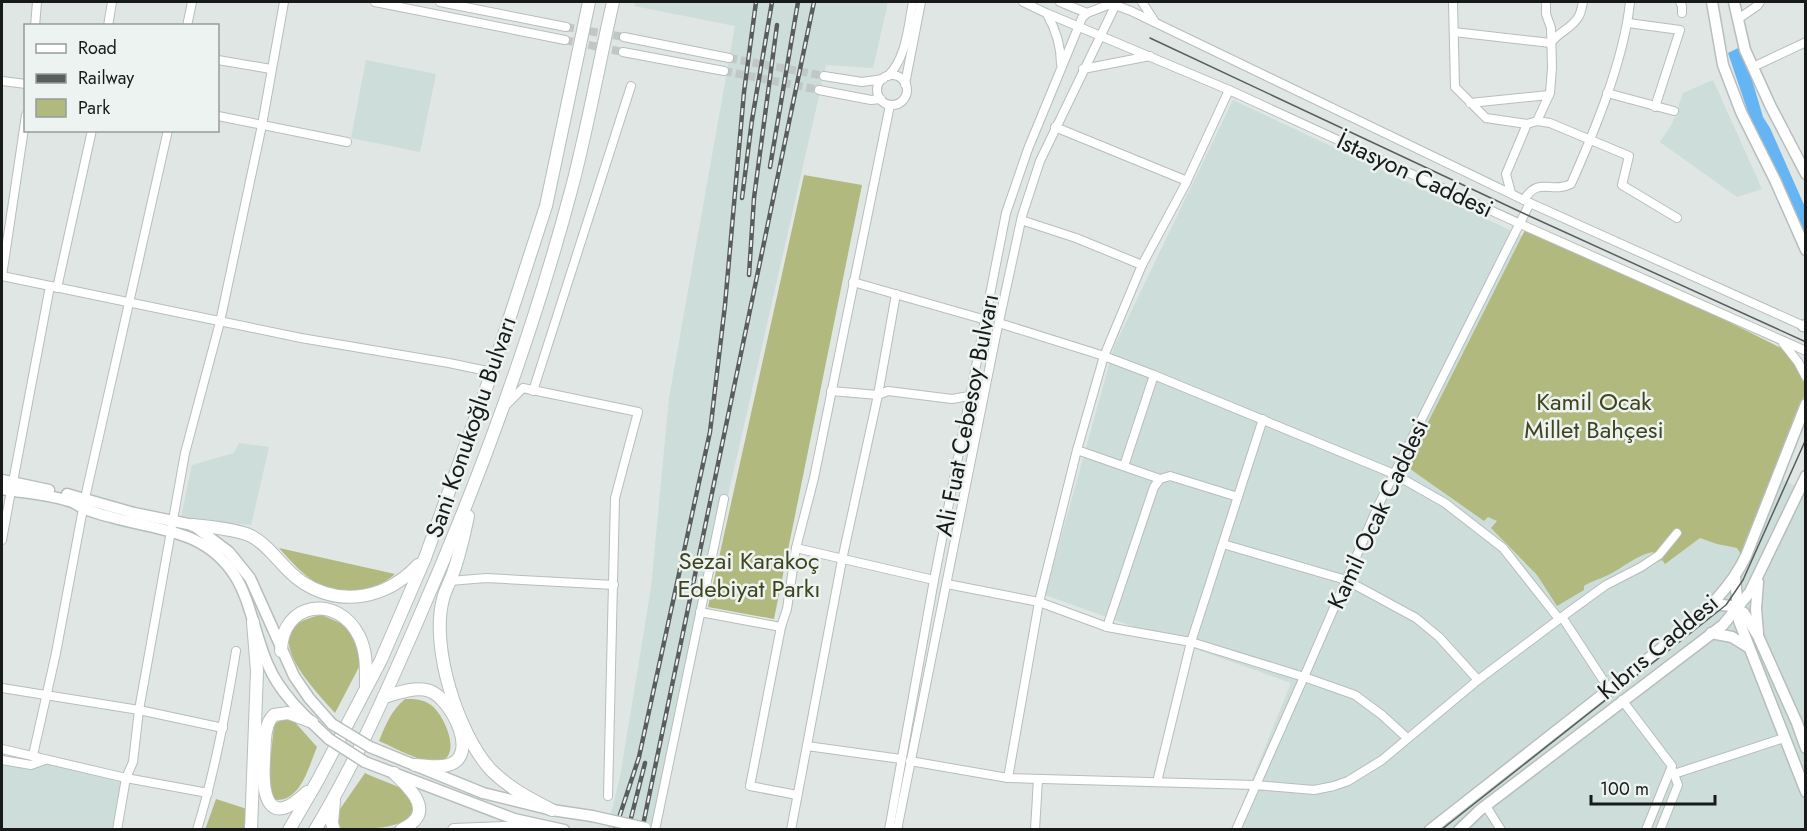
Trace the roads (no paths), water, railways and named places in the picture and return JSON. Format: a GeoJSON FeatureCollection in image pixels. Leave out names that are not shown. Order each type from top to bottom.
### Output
{"type":"FeatureCollection","features":[{"type":"Feature","properties":{"kind":"highway","name":"Sani Konukoğlu Bulvarı"},"geometry":{"type":"LineString","coordinates":[[290,830],[381,660],[425,558],[492,372],[546,206],[589,2]]}},
{"type":"Feature","properties":{"kind":"highway","name":"Sani Konukoğlu Bulvarı"},"geometry":{"type":"LineString","coordinates":[[315,830],[334,799],[384,697],[475,484],[503,408],[535,316],[572,186],[613,2]]}},
{"type":"Feature","properties":{"kind":"highway"},"geometry":{"type":"LineString","coordinates":[[475,484],[460,552],[443,599],[438,637],[444,674],[471,742],[491,769],[515,791],[552,810]]}},
{"type":"Feature","properties":{"kind":"highway"},"geometry":{"type":"LineString","coordinates":[[193,525],[249,535],[264,544],[302,582],[342,597],[362,597],[404,580],[425,558]]}},
{"type":"Feature","properties":{"kind":"highway"},"geometry":{"type":"LineString","coordinates":[[282,651],[282,639],[286,628],[298,614],[318,608],[341,615],[352,625],[363,647],[366,661],[365,690]]}},
{"type":"Feature","properties":{"kind":"highway"},"geometry":{"type":"LineString","coordinates":[[251,830],[257,671],[253,622]]}},
{"type":"Feature","properties":{"kind":"highway"},"geometry":{"type":"LineString","coordinates":[[384,697],[414,689],[430,691],[443,700],[461,732],[463,749],[454,762],[440,766],[415,765]]}},
{"type":"Feature","properties":{"kind":"highway"},"geometry":{"type":"LineString","coordinates":[[312,722],[288,713],[274,715],[270,719],[265,741],[263,782],[266,799],[274,807],[291,806],[318,780]]}},
{"type":"Feature","properties":{"kind":"highway"},"geometry":{"type":"LineString","coordinates":[[394,773],[410,789],[419,803],[415,820],[401,830]]}},
{"type":"Feature","properties":{"kind":"highway"},"geometry":{"type":"LineString","coordinates":[[334,799],[332,823],[334,830]]}},
{"type":"Feature","properties":{"kind":"highway"},"geometry":{"type":"LineString","coordinates":[[454,830],[529,827],[549,830]]}},
{"type":"Feature","properties":{"kind":"main road"},"geometry":{"type":"LineString","coordinates":[[1712,2],[1723,65],[1741,112],[1806,250]]}},
{"type":"Feature","properties":{"kind":"main road"},"geometry":{"type":"LineString","coordinates":[[1734,2],[1745,50],[1771,107],[1806,174]]}},
{"type":"Feature","properties":{"kind":"main road","name":"Kıbrıs Caddesi"},"geometry":{"type":"LineString","coordinates":[[1430,830],[1677,636],[1713,604],[1736,577],[1746,556],[1806,404]]}},
{"type":"Feature","properties":{"kind":"main road"},"geometry":{"type":"LineString","coordinates":[[1459,830],[1486,806],[1622,700],[1712,633],[1737,609],[1750,592],[1760,569],[1801,498],[1806,476]]}},
{"type":"Feature","properties":{"kind":"main road"},"geometry":{"type":"LineString","coordinates":[[7,485],[172,526],[195,539],[225,562],[236,578],[268,666],[280,685],[329,738],[365,762],[514,819],[564,830]]}},
{"type":"Feature","properties":{"kind":"main road"},"geometry":{"type":"LineString","coordinates":[[172,526],[193,525],[229,552],[250,578],[294,676],[309,698],[332,724],[370,747],[483,793],[552,810],[650,829]]}},
{"type":"Feature","properties":{"kind":"main road"},"geometry":{"type":"LineString","coordinates":[[1758,636],[1756,596],[1760,569]]}},
{"type":"Feature","properties":{"kind":"main road"},"geometry":{"type":"LineString","coordinates":[[1736,577],[1739,621],[1806,792]]}},
{"type":"Feature","properties":{"kind":"main road"},"geometry":{"type":"LineString","coordinates":[[1713,604],[1726,605],[1744,613],[1801,722],[1806,748]]}},
{"type":"Feature","properties":{"kind":"main road"},"geometry":{"type":"LineString","coordinates":[[1712,633],[1732,637],[1748,647]]}},
{"type":"Feature","properties":{"kind":"street"},"geometry":{"type":"LineString","coordinates":[[35,24],[37,2]]}},
{"type":"Feature","properties":{"kind":"street"},"geometry":{"type":"LineString","coordinates":[[108,24],[112,2]]}},
{"type":"Feature","properties":{"kind":"street"},"geometry":{"type":"LineString","coordinates":[[187,24],[192,2]]}},
{"type":"Feature","properties":{"kind":"street"},"geometry":{"type":"LineString","coordinates":[[117,830],[126,778],[133,762],[139,710],[185,453],[220,322],[262,125],[284,2]]}},
{"type":"Feature","properties":{"kind":"street"},"geometry":{"type":"LineString","coordinates":[[375,2],[565,40]]}},
{"type":"Feature","properties":{"kind":"street"},"geometry":{"type":"LineString","coordinates":[[440,2],[566,27]]}},
{"type":"Feature","properties":{"kind":"street"},"geometry":{"type":"LineString","coordinates":[[880,99],[878,90],[895,70],[901,58],[913,2]]}},
{"type":"Feature","properties":{"kind":"street"},"geometry":{"type":"LineString","coordinates":[[905,84],[921,2]]}},
{"type":"Feature","properties":{"kind":"street","name":"İstasyon Caddesi"},"geometry":{"type":"LineString","coordinates":[[1023,2],[1229,90],[1806,351]]}},
{"type":"Feature","properties":{"kind":"street"},"geometry":{"type":"LineString","coordinates":[[1060,2],[1087,13],[1116,3]]}},
{"type":"Feature","properties":{"kind":"street"},"geometry":{"type":"LineString","coordinates":[[1142,2],[1158,24]]}},
{"type":"Feature","properties":{"kind":"street"},"geometry":{"type":"LineString","coordinates":[[1453,2],[1455,87],[1470,103],[1486,118],[1527,124],[1537,121],[1550,123],[1629,156],[1622,185],[1677,218]]}},
{"type":"Feature","properties":{"kind":"street"},"geometry":{"type":"LineString","coordinates":[[1537,121],[1549,95],[1552,68],[1546,2]]}},
{"type":"Feature","properties":{"kind":"street"},"geometry":{"type":"LineString","coordinates":[[1551,44],[1555,36],[1567,29],[1579,16],[1583,2]]}},
{"type":"Feature","properties":{"kind":"street"},"geometry":{"type":"LineString","coordinates":[[1527,201],[1529,191],[1538,187],[1556,188],[1571,184],[1607,93],[1628,23],[1630,2]]}},
{"type":"Feature","properties":{"kind":"street"},"geometry":{"type":"LineString","coordinates":[[1680,2],[1683,6],[1682,13]]}},
{"type":"Feature","properties":{"kind":"street"},"geometry":{"type":"LineString","coordinates":[[1738,19],[1760,2]]}},
{"type":"Feature","properties":{"kind":"street"},"geometry":{"type":"LineString","coordinates":[[897,830],[906,760],[947,584],[1021,220],[1040,161],[1116,3]]}},
{"type":"Feature","properties":{"kind":"street","name":"İstasyon Caddesi"},"geometry":{"type":"LineString","coordinates":[[1116,3],[1527,201],[1805,326]]}},
{"type":"Feature","properties":{"kind":"street"},"geometry":{"type":"LineString","coordinates":[[1046,13],[1060,43],[1061,68]]}},
{"type":"Feature","properties":{"kind":"street","name":"Ali Fuat Cebesoy Bulvarı"},"geometry":{"type":"LineString","coordinates":[[889,830],[906,760],[934,580],[969,396],[987,320],[1006,213],[1028,149],[1078,27],[1087,13]]}},
{"type":"Feature","properties":{"kind":"street"},"geometry":{"type":"LineString","coordinates":[[1628,23],[1680,30],[1655,107]]}},
{"type":"Feature","properties":{"kind":"street"},"geometry":{"type":"LineString","coordinates":[[1454,32],[1551,44]]}},
{"type":"Feature","properties":{"kind":"street"},"geometry":{"type":"LineString","coordinates":[[624,37],[729,58]]}},
{"type":"Feature","properties":{"kind":"street"},"geometry":{"type":"LineString","coordinates":[[1753,67],[1806,42]]}},
{"type":"Feature","properties":{"kind":"street"},"geometry":{"type":"LineString","coordinates":[[623,52],[724,71]]}},
{"type":"Feature","properties":{"kind":"street"},"geometry":{"type":"LineString","coordinates":[[1083,69],[1150,56]]}},
{"type":"Feature","properties":{"kind":"street"},"geometry":{"type":"LineString","coordinates":[[219,60],[271,69]]}},
{"type":"Feature","properties":{"kind":"street"},"geometry":{"type":"LineString","coordinates":[[819,90],[871,100],[880,99],[890,105],[898,104],[905,98],[907,88],[898,77],[862,82],[824,76]]}},
{"type":"Feature","properties":{"kind":"street"},"geometry":{"type":"LineString","coordinates":[[2,81],[24,84]]}},
{"type":"Feature","properties":{"kind":"street"},"geometry":{"type":"LineString","coordinates":[[533,391],[631,86]]}},
{"type":"Feature","properties":{"kind":"street"},"geometry":{"type":"LineString","coordinates":[[1008,778],[1039,602],[1077,450],[1104,356],[1142,265],[1187,181],[1229,90]]}},
{"type":"Feature","properties":{"kind":"street"},"geometry":{"type":"LineString","coordinates":[[1607,93],[1674,111]]}},
{"type":"Feature","properties":{"kind":"street"},"geometry":{"type":"LineString","coordinates":[[1470,103],[1549,95]]}},
{"type":"Feature","properties":{"kind":"street"},"geometry":{"type":"LineString","coordinates":[[797,795],[750,786],[781,627],[787,609],[796,548],[814,478],[890,105]]}},
{"type":"Feature","properties":{"kind":"street"},"geometry":{"type":"LineString","coordinates":[[219,116],[347,142]]}},
{"type":"Feature","properties":{"kind":"street"},"geometry":{"type":"LineString","coordinates":[[1511,193],[1506,174],[1527,124]]}},
{"type":"Feature","properties":{"kind":"street"},"geometry":{"type":"LineString","coordinates":[[1055,127],[1187,181]]}},
{"type":"Feature","properties":{"kind":"street"},"geometry":{"type":"LineString","coordinates":[[24,128],[2,276],[301,338],[492,372]]}},
{"type":"Feature","properties":{"kind":"street"},"geometry":{"type":"LineString","coordinates":[[2,540],[7,485],[92,132]]}},
{"type":"Feature","properties":{"kind":"street"},"geometry":{"type":"LineString","coordinates":[[33,755],[84,503],[168,132]]}},
{"type":"Feature","properties":{"kind":"street","name":"Kamil Ocak Caddesi"},"geometry":{"type":"LineString","coordinates":[[1236,830],[1378,504],[1521,224],[1527,201]]}},
{"type":"Feature","properties":{"kind":"street"},"geometry":{"type":"LineString","coordinates":[[1021,220],[1076,238],[1142,265]]}},
{"type":"Feature","properties":{"kind":"street"},"geometry":{"type":"LineString","coordinates":[[853,282],[987,320]]}},
{"type":"Feature","properties":{"kind":"street"},"geometry":{"type":"LineString","coordinates":[[791,830],[842,560],[878,394],[896,294]]}},
{"type":"Feature","properties":{"kind":"street"},"geometry":{"type":"LineString","coordinates":[[999,323],[1104,356],[1154,375],[1394,474],[1445,503],[1503,548],[1560,618],[1609,689]]}},
{"type":"Feature","properties":{"kind":"street"},"geometry":{"type":"LineString","coordinates":[[1783,342],[1806,377]]}},
{"type":"Feature","properties":{"kind":"street"},"geometry":{"type":"LineString","coordinates":[[1124,466],[1154,375]]}},
{"type":"Feature","properties":{"kind":"street"},"geometry":{"type":"LineString","coordinates":[[503,408],[523,388],[638,412],[615,498],[608,796]]}},
{"type":"Feature","properties":{"kind":"street"},"geometry":{"type":"LineString","coordinates":[[831,391],[878,394],[888,391],[952,399],[969,396]]}},
{"type":"Feature","properties":{"kind":"street"},"geometry":{"type":"LineString","coordinates":[[1157,782],[1191,642],[1263,419]]}},
{"type":"Feature","properties":{"kind":"street"},"geometry":{"type":"LineString","coordinates":[[1077,450],[1160,479]]}},
{"type":"Feature","properties":{"kind":"street"},"geometry":{"type":"LineString","coordinates":[[1107,627],[1154,487],[1160,479],[1170,476],[1238,497]]}},
{"type":"Feature","properties":{"kind":"street"},"geometry":{"type":"LineString","coordinates":[[650,829],[724,499]]}},
{"type":"Feature","properties":{"kind":"street"},"geometry":{"type":"LineString","coordinates":[[807,746],[1008,778],[1254,785],[1314,790],[1348,782],[1382,760],[1478,680],[1560,618],[1606,585],[1659,555],[1677,533]]}},
{"type":"Feature","properties":{"kind":"street"},"geometry":{"type":"LineString","coordinates":[[1223,544],[1346,580],[1416,618],[1440,637],[1478,680]]}},
{"type":"Feature","properties":{"kind":"street"},"geometry":{"type":"LineString","coordinates":[[796,548],[934,580]]}},
{"type":"Feature","properties":{"kind":"street"},"geometry":{"type":"LineString","coordinates":[[450,580],[486,578],[614,585]]}},
{"type":"Feature","properties":{"kind":"street"},"geometry":{"type":"LineString","coordinates":[[947,584],[1039,602],[1107,627],[1191,642],[1304,677],[1354,695],[1382,715],[1407,738]]}},
{"type":"Feature","properties":{"kind":"street"},"geometry":{"type":"LineString","coordinates":[[700,612],[781,627]]}},
{"type":"Feature","properties":{"kind":"street"},"geometry":{"type":"LineString","coordinates":[[197,830],[224,728],[236,651]]}},
{"type":"Feature","properties":{"kind":"street"},"geometry":{"type":"LineString","coordinates":[[2,688],[139,710],[224,728]]}},
{"type":"Feature","properties":{"kind":"street"},"geometry":{"type":"LineString","coordinates":[[1622,700],[1678,785],[1660,830]]}},
{"type":"Feature","properties":{"kind":"street"},"geometry":{"type":"LineString","coordinates":[[1646,830],[1671,772],[1784,738]]}},
{"type":"Feature","properties":{"kind":"street"},"geometry":{"type":"LineString","coordinates":[[2,749],[126,778],[208,793]]}},
{"type":"Feature","properties":{"kind":"street"},"geometry":{"type":"LineString","coordinates":[[2,760],[31,765],[45,760]]}},
{"type":"Feature","properties":{"kind":"street"},"geometry":{"type":"LineString","coordinates":[[1035,830],[1038,779]]}},
{"type":"Feature","properties":{"kind":"street"},"geometry":{"type":"LineString","coordinates":[[1486,806],[1501,830]]}},
{"type":"Feature","properties":{"kind":"water"},"geometry":{"type":"Polygon","coordinates":[[[1742,46],[1763,117],[1805,207],[1805,238],[1751,121],[1728,53],[1742,46]]]}},
{"type":"Feature","properties":{"kind":"tunnel"},"geometry":{"type":"LineString","coordinates":[[566,27],[624,37]]}},
{"type":"Feature","properties":{"kind":"tunnel"},"geometry":{"type":"LineString","coordinates":[[565,40],[623,52]]}},
{"type":"Feature","properties":{"kind":"tunnel"},"geometry":{"type":"LineString","coordinates":[[729,58],[824,76]]}},
{"type":"Feature","properties":{"kind":"tunnel"},"geometry":{"type":"LineString","coordinates":[[724,71],[819,90]]}},
{"type":"Feature","properties":{"kind":"tram line"},"geometry":{"type":"LineString","coordinates":[[1150,38],[1525,214],[1806,342]]}},
{"type":"Feature","properties":{"kind":"tram line"},"geometry":{"type":"LineString","coordinates":[[1441,830],[1726,605],[1743,580],[1806,439]]}},
{"type":"Feature","properties":{"kind":"railway"},"geometry":{"type":"LineString","coordinates":[[615,830],[639,757],[710,432],[725,305],[744,92],[756,2]]}},
{"type":"Feature","properties":{"kind":"railway"},"geometry":{"type":"LineString","coordinates":[[742,198],[752,120],[772,2]]}},
{"type":"Feature","properties":{"kind":"railway"},"geometry":{"type":"LineString","coordinates":[[770,167],[798,2]]}},
{"type":"Feature","properties":{"kind":"railway"},"geometry":{"type":"LineString","coordinates":[[642,830],[814,2]]}},
{"type":"Feature","properties":{"kind":"railway"},"geometry":{"type":"LineString","coordinates":[[749,275],[754,198],[777,25]]}},
{"type":"Feature","properties":{"kind":"railway"},"geometry":{"type":"LineString","coordinates":[[628,830],[645,763]]}},
{"type":"Feature","properties":{"kind":"park label","name":"Kamil Ocak Millet Bahçesi"},"geometry":{"type":"Point","coordinates":[1594,416]}},
{"type":"Feature","properties":{"kind":"park label","name":"Sezai Karakoç Edebiyat Parkı"},"geometry":{"type":"Point","coordinates":[749,575]}}]}
